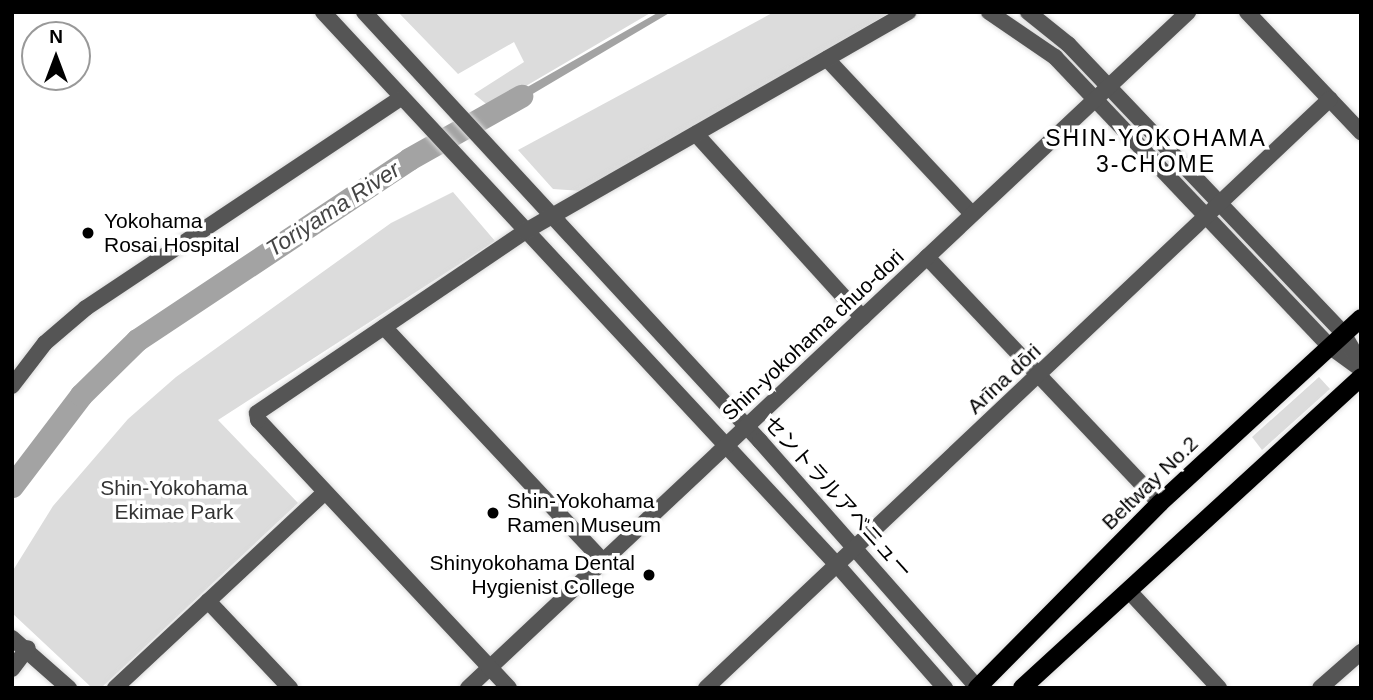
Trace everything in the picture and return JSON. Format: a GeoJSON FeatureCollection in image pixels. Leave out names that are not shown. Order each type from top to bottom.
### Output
{"type":"FeatureCollection","features":[{"type":"Feature","properties":{"kind":"main road","name":"Beltway No.2"},"geometry":{"type":"LineString","coordinates":[[977,688],[1160,503],[1361,318]]}},
{"type":"Feature","properties":{"kind":"main road"},"geometry":{"type":"LineString","coordinates":[[1022,688],[1361,377]]}},
{"type":"Feature","properties":{"kind":"street"},"geometry":{"type":"LineString","coordinates":[[323,12],[412,113],[837,565],[945,688]]}},
{"type":"Feature","properties":{"kind":"street","name":"セントラルアベニュー"},"geometry":{"type":"LineString","coordinates":[[364,12],[438,96],[747,426],[977,688]]}},
{"type":"Feature","properties":{"kind":"street"},"geometry":{"type":"LineString","coordinates":[[509,688],[258,420],[257,414],[524,232],[908,12]]}},
{"type":"Feature","properties":{"kind":"street"},"geometry":{"type":"LineString","coordinates":[[989,12],[1032,38],[1095,99],[1329,346],[1361,367]]}},
{"type":"Feature","properties":{"kind":"street"},"geometry":{"type":"LineString","coordinates":[[1028,12],[1068,44],[1343,333],[1361,367]]}},
{"type":"Feature","properties":{"kind":"street","name":"Shin-yokohama chuo-dori"},"geometry":{"type":"LineString","coordinates":[[468,688],[1188,12]]}},
{"type":"Feature","properties":{"kind":"street"},"geometry":{"type":"LineString","coordinates":[[1247,12],[1361,132]]}},
{"type":"Feature","properties":{"kind":"street"},"geometry":{"type":"LineString","coordinates":[[827,59],[972,214]]}},
{"type":"Feature","properties":{"kind":"street"},"geometry":{"type":"LineString","coordinates":[[12,386],[45,344],[86,308],[399,99]]}},
{"type":"Feature","properties":{"kind":"street","name":"Arīna dōri"},"geometry":{"type":"LineString","coordinates":[[706,688],[1330,99]]}},
{"type":"Feature","properties":{"kind":"street"},"geometry":{"type":"LineString","coordinates":[[696,134],[863,318]]}},
{"type":"Feature","properties":{"kind":"street"},"geometry":{"type":"LineString","coordinates":[[927,257],[1160,503]]}},
{"type":"Feature","properties":{"kind":"street"},"geometry":{"type":"LineString","coordinates":[[384,327],[603,561]]}},
{"type":"Feature","properties":{"kind":"street"},"geometry":{"type":"LineString","coordinates":[[115,688],[325,492]]}},
{"type":"Feature","properties":{"kind":"street"},"geometry":{"type":"LineString","coordinates":[[1128,590],[1219,688]]}},
{"type":"Feature","properties":{"kind":"street"},"geometry":{"type":"LineString","coordinates":[[208,601],[290,688]]}},
{"type":"Feature","properties":{"kind":"street"},"geometry":{"type":"LineString","coordinates":[[12,638],[28,648],[69,688]]}},
{"type":"Feature","properties":{"kind":"street"},"geometry":{"type":"LineString","coordinates":[[12,669],[28,648]]}},
{"type":"Feature","properties":{"kind":"street"},"geometry":{"type":"LineString","coordinates":[[1320,688],[1361,652]]}},
{"type":"Feature","properties":{"kind":"green space"},"geometry":{"type":"Polygon","coordinates":[[[398,12],[652,12],[490,107],[474,94],[524,62],[514,42],[458,74],[398,12]]]}},
{"type":"Feature","properties":{"kind":"green space"},"geometry":{"type":"Polygon","coordinates":[[[774,12],[891,12],[582,191],[553,189],[518,150],[774,12]]]}},
{"type":"Feature","properties":{"kind":"green space","name":"Shin-Yokohama Ekimae Park"},"geometry":{"type":"Polygon","coordinates":[[[453,192],[495,241],[218,420],[298,503],[101,688],[91,687],[12,613],[12,572],[53,506],[128,419],[176,377],[391,223],[453,192]]]}},
{"type":"Feature","properties":{"kind":"green space"},"geometry":{"type":"Polygon","coordinates":[[[1319,377],[1330,389],[1262,450],[1252,437],[1319,377]]]}},
{"type":"Feature","properties":{"kind":"shaded area"},"geometry":{"type":"Polygon","coordinates":[[[659,12],[671,12],[497,115],[492,107],[659,12]]]}},
{"type":"Feature","properties":{"kind":"waterway","name":"Toriyama River"},"geometry":{"type":"LineString","coordinates":[[12,486],[81,395],[137,340],[409,159],[521,96]]}},
{"type":"Feature","properties":{"kind":"place","name":"Yokohama Rosai Hospital"},"geometry":{"type":"Point","coordinates":[88,233]}},
{"type":"Feature","properties":{"kind":"place","name":"Shin-Yokohama Ramen Museum"},"geometry":{"type":"Point","coordinates":[493,513]}},
{"type":"Feature","properties":{"kind":"place","name":"Shinyokohama Dental Hygienist College"},"geometry":{"type":"Point","coordinates":[649,575]}},
{"type":"Feature","properties":{"kind":"district","name":"SHIN-YOKOHAMA 3-CHOME"},"geometry":{"type":"Point","coordinates":[1156,151]}}]}
